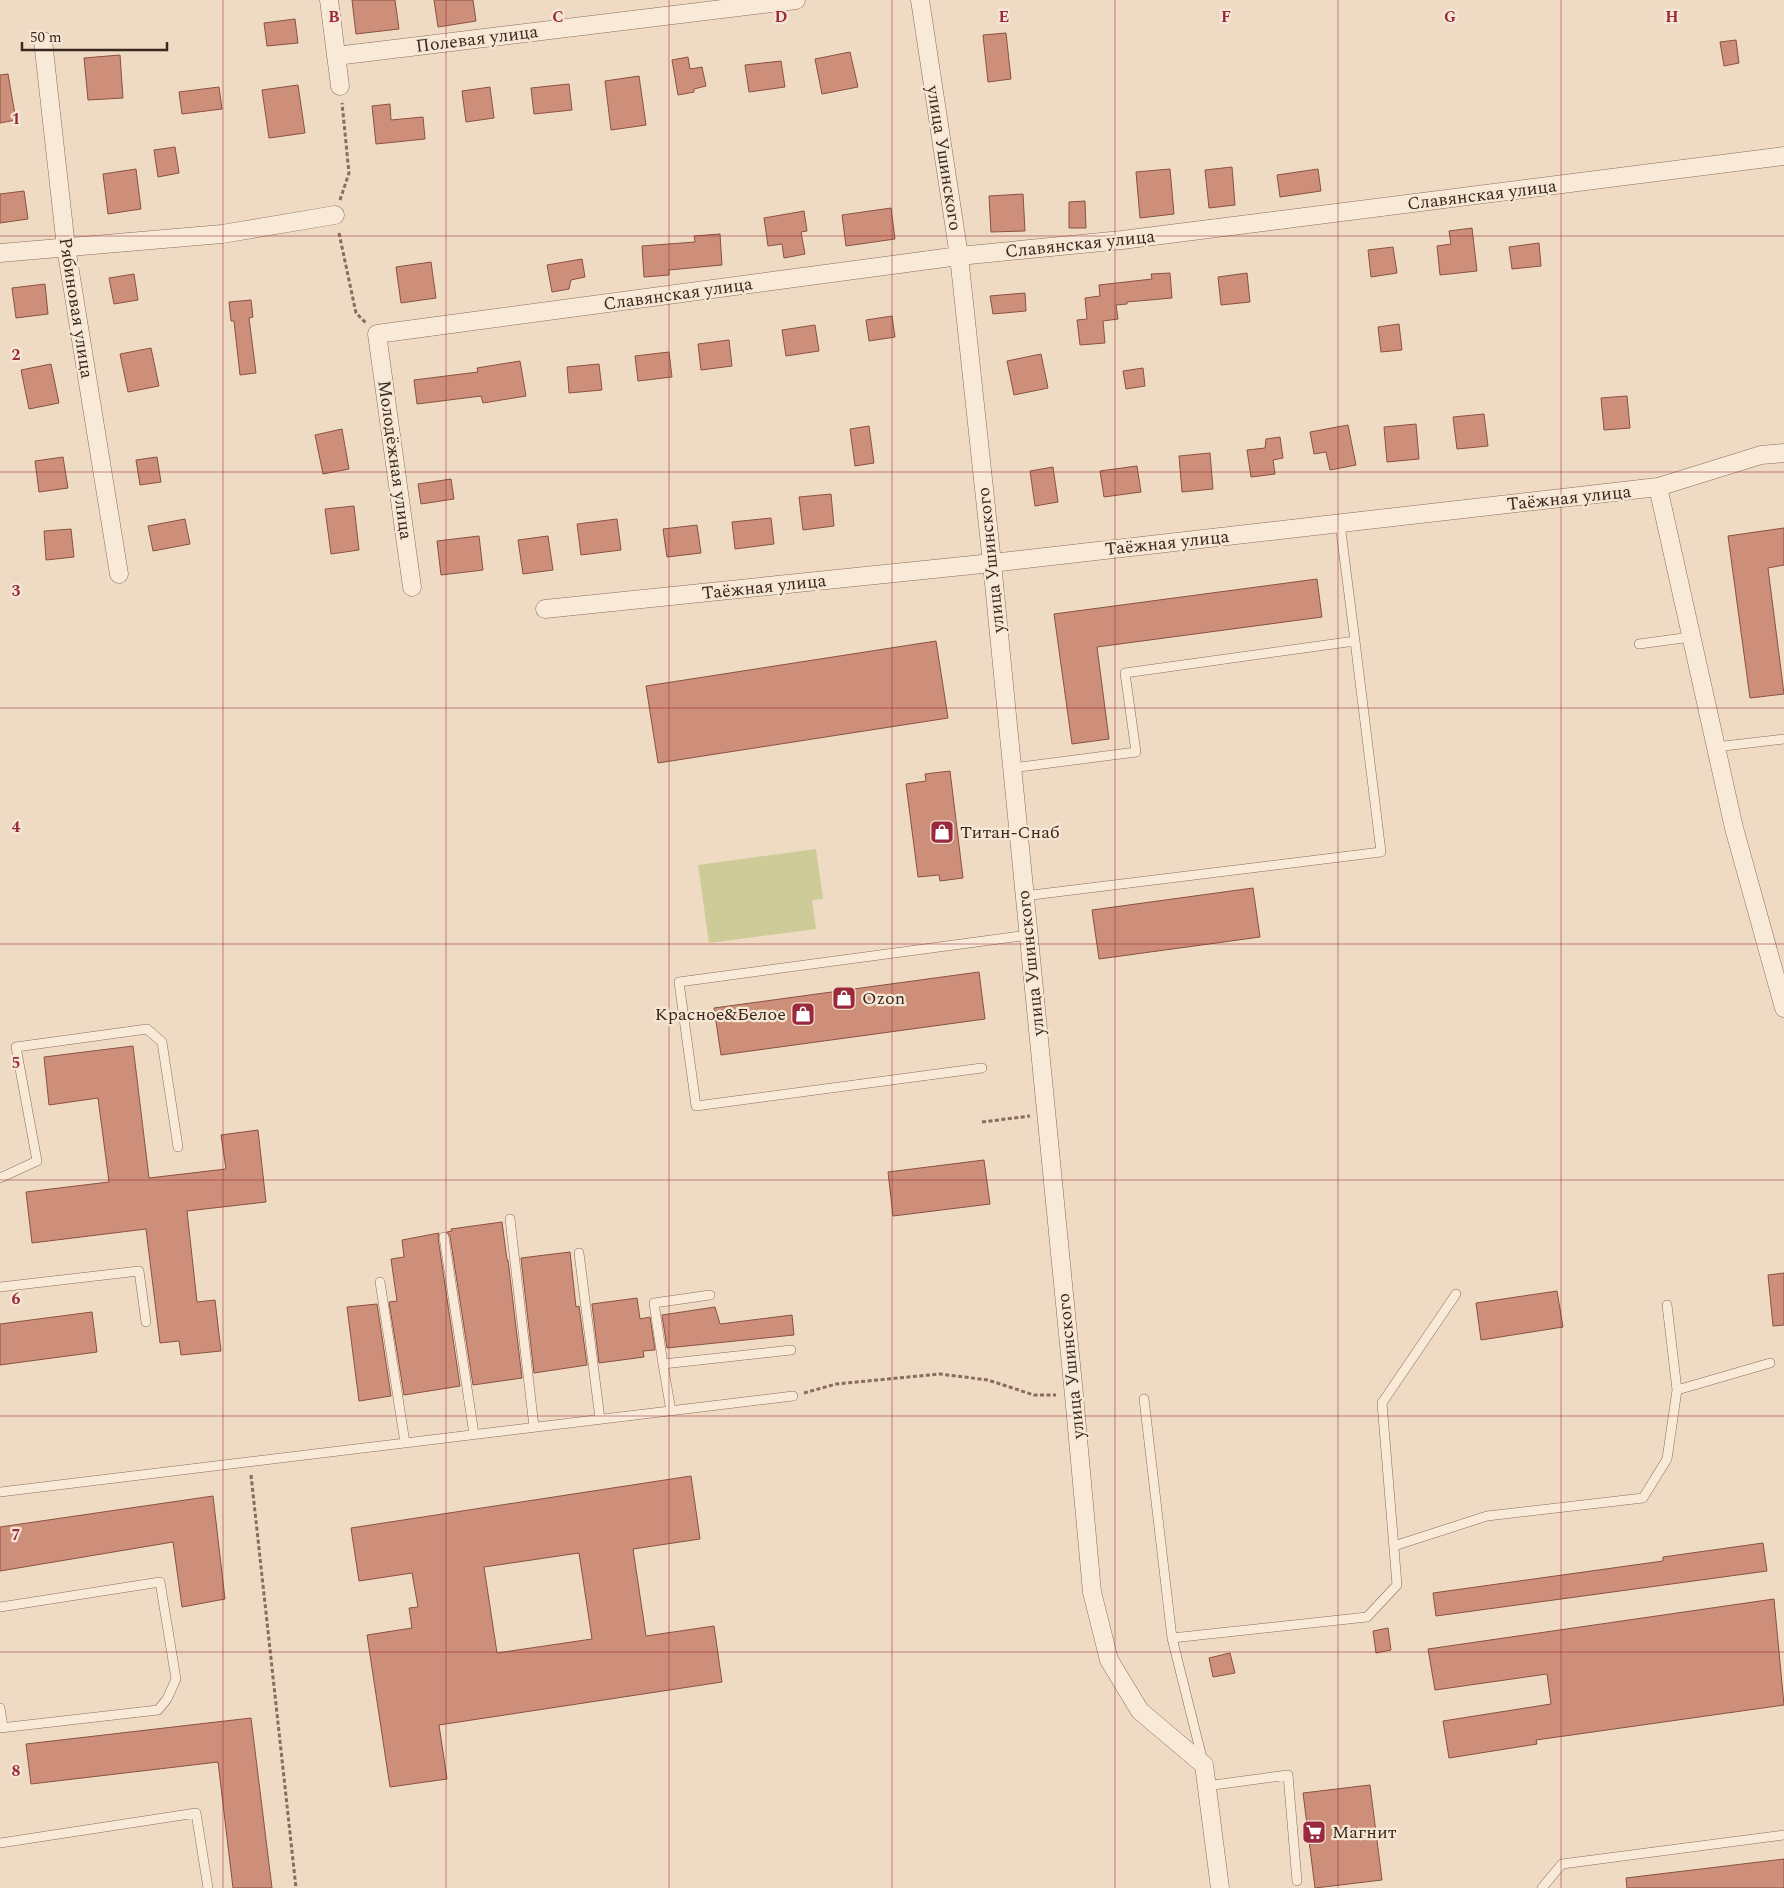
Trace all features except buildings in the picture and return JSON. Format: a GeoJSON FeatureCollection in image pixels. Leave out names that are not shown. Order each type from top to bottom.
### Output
{"type":"FeatureCollection","features":[{"type":"Feature","properties":{"kind":"street"},"geometry":{"type":"LineString","coordinates":[[329,0],[340,86]]}},
{"type":"Feature","properties":{"kind":"street","name":"Полевая улица"},"geometry":{"type":"LineString","coordinates":[[336,56],[796,0]]}},
{"type":"Feature","properties":{"kind":"street","name":"улица Ушинского"},"geometry":{"type":"LineString","coordinates":[[920,0],[959,256],[992,563],[1092,1592],[1109,1660],[1140,1710],[1204,1765]]}},
{"type":"Feature","properties":{"kind":"street","name":"Рябиновая улица"},"geometry":{"type":"LineString","coordinates":[[43,41],[66,247],[119,574]]}},
{"type":"Feature","properties":{"kind":"street","name":"Славянская улица"},"geometry":{"type":"LineString","coordinates":[[377,334],[959,256],[1122,240],[1784,156]]}},
{"type":"Feature","properties":{"kind":"street"},"geometry":{"type":"LineString","coordinates":[[0,253],[222,234],[335,215]]}},
{"type":"Feature","properties":{"kind":"street","name":"Молодёжная улица"},"geometry":{"type":"LineString","coordinates":[[377,334],[412,587]]}},
{"type":"Feature","properties":{"kind":"street","name":"Таёжная улица"},"geometry":{"type":"LineString","coordinates":[[545,609],[992,563],[1658,487],[1762,455],[1784,453]]}},
{"type":"Feature","properties":{"kind":"street"},"geometry":{"type":"LineString","coordinates":[[1658,487],[1734,828],[1784,1008]]}},
{"type":"Feature","properties":{"kind":"street"},"geometry":{"type":"LineString","coordinates":[[1204,1765],[1220,1888]]}},
{"type":"Feature","properties":{"kind":"lane"},"geometry":{"type":"LineString","coordinates":[[1024,896],[1381,852],[1340,524]]}},
{"type":"Feature","properties":{"kind":"lane"},"geometry":{"type":"LineString","coordinates":[[1639,644],[1691,637]]}},
{"type":"Feature","properties":{"kind":"lane"},"geometry":{"type":"LineString","coordinates":[[1012,768],[1136,752],[1125,672],[1355,641]]}},
{"type":"Feature","properties":{"kind":"lane"},"geometry":{"type":"LineString","coordinates":[[1716,747],[1784,740]]}},
{"type":"Feature","properties":{"kind":"lane"},"geometry":{"type":"LineString","coordinates":[[982,1068],[696,1106],[679,982],[1028,935]]}},
{"type":"Feature","properties":{"kind":"lane"},"geometry":{"type":"LineString","coordinates":[[0,1178],[37,1161],[16,1047],[147,1029],[162,1042],[178,1147]]}},
{"type":"Feature","properties":{"kind":"lane"},"geometry":{"type":"LineString","coordinates":[[510,1219],[534,1427]]}},
{"type":"Feature","properties":{"kind":"lane"},"geometry":{"type":"LineString","coordinates":[[444,1237],[474,1434]]}},
{"type":"Feature","properties":{"kind":"lane"},"geometry":{"type":"LineString","coordinates":[[579,1253],[600,1419]]}},
{"type":"Feature","properties":{"kind":"lane"},"geometry":{"type":"LineString","coordinates":[[0,1284],[139,1271],[146,1322]]}},
{"type":"Feature","properties":{"kind":"lane"},"geometry":{"type":"LineString","coordinates":[[380,1282],[405,1443]]}},
{"type":"Feature","properties":{"kind":"lane"},"geometry":{"type":"LineString","coordinates":[[1172,1638],[1366,1617],[1397,1585],[1382,1403],[1456,1294]]}},
{"type":"Feature","properties":{"kind":"lane"},"geometry":{"type":"LineString","coordinates":[[671,1411],[654,1303],[710,1295]]}},
{"type":"Feature","properties":{"kind":"lane"},"geometry":{"type":"LineString","coordinates":[[1394,1546],[1487,1516],[1643,1498],[1667,1459],[1677,1390],[1667,1304]]}},
{"type":"Feature","properties":{"kind":"lane"},"geometry":{"type":"LineString","coordinates":[[663,1364],[791,1350]]}},
{"type":"Feature","properties":{"kind":"lane"},"geometry":{"type":"LineString","coordinates":[[1677,1390],[1770,1363]]}},
{"type":"Feature","properties":{"kind":"lane"},"geometry":{"type":"LineString","coordinates":[[0,1492],[793,1396]]}},
{"type":"Feature","properties":{"kind":"lane"},"geometry":{"type":"LineString","coordinates":[[1144,1399],[1172,1638],[1204,1765]]}},
{"type":"Feature","properties":{"kind":"lane"},"geometry":{"type":"LineString","coordinates":[[0,1607],[160,1582],[176,1679],[167,1699],[158,1710],[1,1727],[0,1708]]}},
{"type":"Feature","properties":{"kind":"lane"},"geometry":{"type":"LineString","coordinates":[[1206,1786],[1288,1775],[1298,1881]]}},
{"type":"Feature","properties":{"kind":"lane"},"geometry":{"type":"LineString","coordinates":[[0,1843],[196,1813],[208,1888]]}},
{"type":"Feature","properties":{"kind":"lane"},"geometry":{"type":"LineString","coordinates":[[1542,1888],[1562,1864],[1784,1835]]}},
{"type":"Feature","properties":{"kind":"path"},"geometry":{"type":"LineString","coordinates":[[982,1122],[1046,1115]]}},
{"type":"Feature","properties":{"kind":"path"},"geometry":{"type":"LineString","coordinates":[[793,1396],[836,1384],[940,1374],[988,1380],[1034,1395],[1074,1394]]}},
{"type":"Feature","properties":{"kind":"path"},"geometry":{"type":"LineString","coordinates":[[250,1462],[296,1888]]}},
{"type":"Feature","properties":{"kind":"shaded area"},"geometry":{"type":"Polygon","coordinates":[[[816,849],[823,899],[812,900],[816,929],[709,943],[698,865],[816,849]]]}},
{"type":"Feature","properties":{"kind":"place","name":"Титан-Снаб"},"geometry":{"type":"Point","coordinates":[942,832]}},
{"type":"Feature","properties":{"kind":"place","name":"Ozon"},"geometry":{"type":"Point","coordinates":[844,998]}},
{"type":"Feature","properties":{"kind":"place","name":"Красное&Белое"},"geometry":{"type":"Point","coordinates":[803,1014]}},
{"type":"Feature","properties":{"kind":"place","name":"Магнит"},"geometry":{"type":"Point","coordinates":[1314,1832]}}]}
